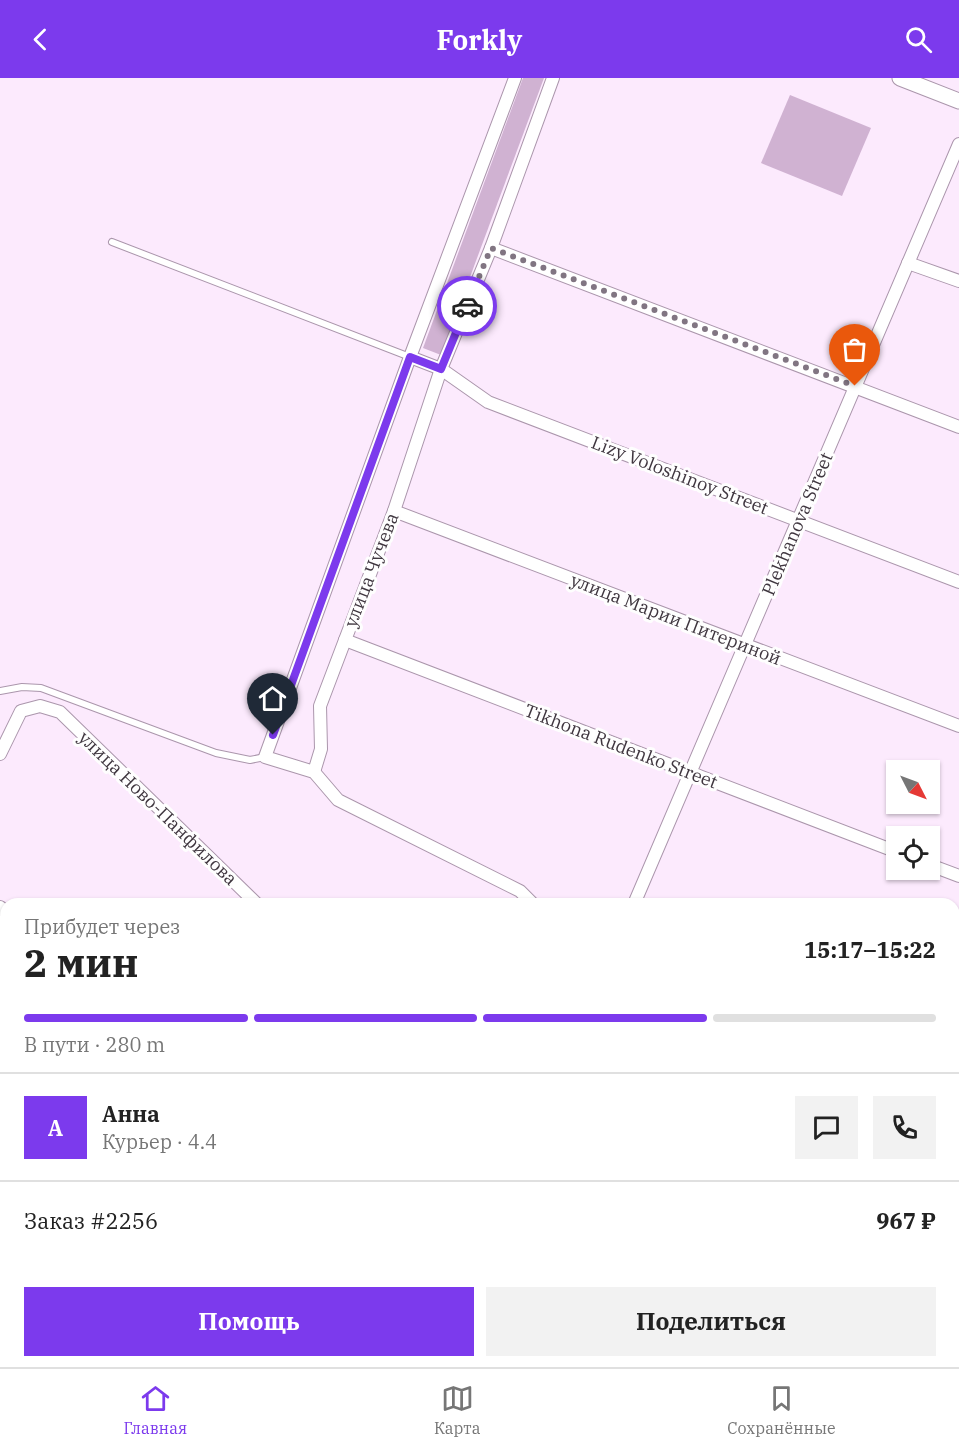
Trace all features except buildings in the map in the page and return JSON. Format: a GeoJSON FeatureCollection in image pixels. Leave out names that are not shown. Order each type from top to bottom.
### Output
{"type":"FeatureCollection","features":[{"type":"Feature","properties":{"kind":"street","name":"улица Чучева"},"geometry":{"type":"LineString","coordinates":[[265,757],[514,78]]}},
{"type":"Feature","properties":{"kind":"street","name":"улица Чучева"},"geometry":{"type":"LineString","coordinates":[[314,772],[321,749],[320,706],[394,511],[441,369],[491,248],[553,78]]}},
{"type":"Feature","properties":{"kind":"street"},"geometry":{"type":"LineString","coordinates":[[900,78],[959,101]]}},
{"type":"Feature","properties":{"kind":"street","name":"Plekhanova Street"},"geometry":{"type":"LineString","coordinates":[[637,898],[959,144]]}},
{"type":"Feature","properties":{"kind":"street"},"geometry":{"type":"LineString","coordinates":[[491,248],[959,427]]}},
{"type":"Feature","properties":{"kind":"street"},"geometry":{"type":"LineString","coordinates":[[908,262],[959,281]]}},
{"type":"Feature","properties":{"kind":"street"},"geometry":{"type":"LineString","coordinates":[[410,357],[441,369]]}},
{"type":"Feature","properties":{"kind":"street","name":"Lizy Voloshinoy Street"},"geometry":{"type":"LineString","coordinates":[[441,369],[488,402],[959,582]]}},
{"type":"Feature","properties":{"kind":"street","name":"улица Марии Питериной"},"geometry":{"type":"LineString","coordinates":[[394,511],[959,726]]}},
{"type":"Feature","properties":{"kind":"street","name":"Tikhona Rudenko Street"},"geometry":{"type":"LineString","coordinates":[[345,640],[886,848]]}},
{"type":"Feature","properties":{"kind":"street","name":"улица Ново-Панфилова"},"geometry":{"type":"LineString","coordinates":[[0,754],[21,711],[40,706],[60,712],[251,898]]}},
{"type":"Feature","properties":{"kind":"street"},"geometry":{"type":"LineString","coordinates":[[265,757],[314,772],[338,800],[520,891],[527,898]]}},
{"type":"Feature","properties":{"kind":"street"},"geometry":{"type":"LineString","coordinates":[[940,869],[959,876]]}},
{"type":"Feature","properties":{"kind":"lane"},"geometry":{"type":"LineString","coordinates":[[112,242],[410,357]]}},
{"type":"Feature","properties":{"kind":"lane"},"geometry":{"type":"LineString","coordinates":[[0,691],[22,687],[41,688],[216,753],[250,760],[265,757]]}},
{"type":"Feature","properties":{"kind":"shaded area"},"geometry":{"type":"Polygon","coordinates":[[[523,78],[544,78],[441,355],[423,348],[523,78]]]}},
{"type":"Feature","properties":{"kind":"shaded area"},"geometry":{"type":"Polygon","coordinates":[[[790,95],[871,128],[842,196],[761,163],[790,95]]]}},
{"type":"Feature","properties":{"kind":"way so far"},"geometry":{"type":"LineString","coordinates":[[467,306],[491,248],[855,386]]}},
{"type":"Feature","properties":{"kind":"route"},"geometry":{"type":"LineString","coordinates":[[273,735],[410,357],[441,369],[467,306]]}}]}
